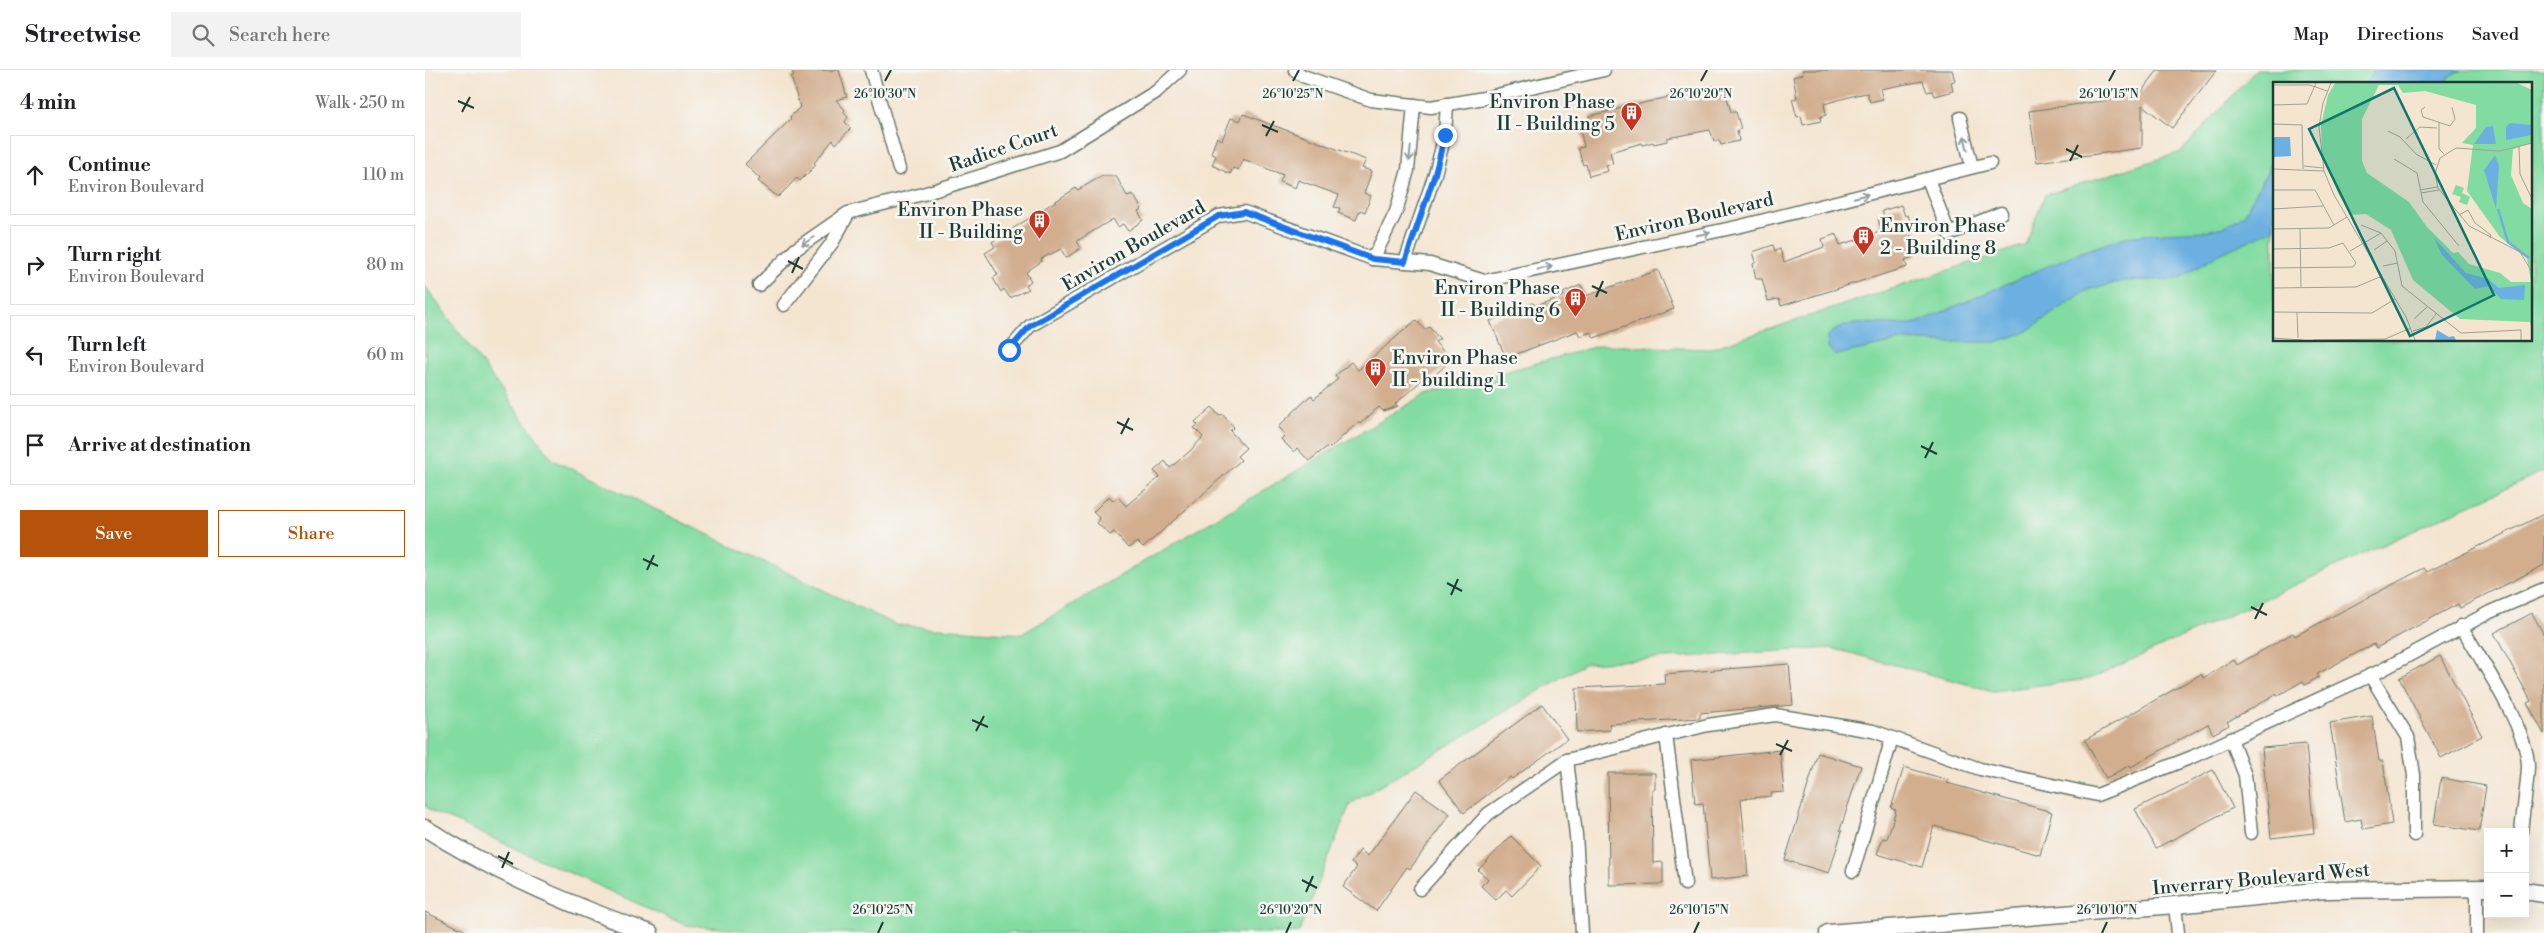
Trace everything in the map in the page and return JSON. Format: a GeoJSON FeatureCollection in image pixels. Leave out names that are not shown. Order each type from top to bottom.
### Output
{"type":"FeatureCollection","features":[{"type":"Feature","properties":{"kind":"street"},"geometry":{"type":"LineString","coordinates":[[871,70],[899,169]]}},
{"type":"Feature","properties":{"kind":"street","name":"Radice Court"},"geometry":{"type":"LineString","coordinates":[[759,286],[796,249],[849,213],[923,194],[1060,151],[1157,91],[1181,70]]}},
{"type":"Feature","properties":{"kind":"street"},"geometry":{"type":"LineString","coordinates":[[1295,70],[1303,76],[1371,100],[1431,107],[1484,98],[1604,70]]}},
{"type":"Feature","properties":{"kind":"street"},"geometry":{"type":"LineString","coordinates":[[1405,262],[1443,143],[1447,104]]}},
{"type":"Feature","properties":{"kind":"street"},"geometry":{"type":"LineString","coordinates":[[1373,259],[1396,212],[1408,170],[1414,105]]}},
{"type":"Feature","properties":{"kind":"street"},"geometry":{"type":"LineString","coordinates":[[1961,118],[1972,167]]}},
{"type":"Feature","properties":{"kind":"street","name":"Environ Boulevard"},"geometry":{"type":"LineString","coordinates":[[1009,350],[1030,326],[1219,216],[1244,212],[1373,259],[1430,264],[1484,281],[1741,226],[1990,163]]}},
{"type":"Feature","properties":{"kind":"street"},"geometry":{"type":"LineString","coordinates":[[1928,178],[1949,234],[2001,213]]}},
{"type":"Feature","properties":{"kind":"street"},"geometry":{"type":"LineString","coordinates":[[784,305],[832,243],[849,213]]}},
{"type":"Feature","properties":{"kind":"street"},"geometry":{"type":"LineString","coordinates":[[1420,889],[1488,814],[1567,760],[1708,725],[1775,715],[1873,731],[1980,768],[2097,795],[2231,739],[2370,676],[2461,626],[2544,589]]}},
{"type":"Feature","properties":{"kind":"street"},"geometry":{"type":"LineString","coordinates":[[2461,626],[2500,691],[2523,741],[2528,766],[2521,828]]}},
{"type":"Feature","properties":{"kind":"street"},"geometry":{"type":"LineString","coordinates":[[2370,676],[2408,737],[2414,775],[2413,835]]}},
{"type":"Feature","properties":{"kind":"street"},"geometry":{"type":"LineString","coordinates":[[1666,735],[1685,884]]}},
{"type":"Feature","properties":{"kind":"street"},"geometry":{"type":"LineString","coordinates":[[1853,871],[1893,738]]}},
{"type":"Feature","properties":{"kind":"street"},"geometry":{"type":"LineString","coordinates":[[2231,739],[2245,775],[2251,833]]}},
{"type":"Feature","properties":{"kind":"street"},"geometry":{"type":"LineString","coordinates":[[1567,760],[1576,835],[1582,933]]}},
{"type":"Feature","properties":{"kind":"street"},"geometry":{"type":"LineString","coordinates":[[425,828],[519,880],[596,914],[650,933]]}},
{"type":"Feature","properties":{"kind":"street"},"geometry":{"type":"LineString","coordinates":[[2477,933],[2482,888]]}},
{"type":"Feature","properties":{"kind":"street","name":"Inverrary Boulevard West"},"geometry":{"type":"LineString","coordinates":[[1828,933],[1930,929],[2325,890],[2482,888]]}},
{"type":"Feature","properties":{"kind":"street"},"geometry":{"type":"LineString","coordinates":[[2529,892],[2544,894]]}},
{"type":"Feature","properties":{"kind":"street"},"geometry":{"type":"LineString","coordinates":[[2175,905],[2178,933]]}},
{"type":"Feature","properties":{"kind":"green space"},"geometry":{"type":"Polygon","coordinates":[[[2256,70],[2544,70],[2544,471],[2090,679],[1993,691],[1831,648],[1586,663],[1350,804],[1299,932],[777,933],[685,925],[434,812],[425,806],[425,286],[553,460],[896,625],[1022,634],[1426,394],[1601,345],[1709,349],[2025,245],[2045,195],[2181,152],[2256,70]]]}},
{"type":"Feature","properties":{"kind":"water"},"geometry":{"type":"Polygon","coordinates":[[[2373,70],[2462,70],[2449,78],[2447,82],[2367,82],[2373,70]]]}},
{"type":"Feature","properties":{"kind":"water"},"geometry":{"type":"Polygon","coordinates":[[[2273,160],[2273,229],[2215,256],[2178,279],[2124,281],[2087,290],[2024,333],[1996,342],[1905,340],[1836,355],[1828,348],[1827,337],[1835,330],[1845,326],[1869,323],[1917,323],[2073,255],[2125,237],[2205,231],[2224,227],[2244,215],[2273,160]]]}},
{"type":"Feature","properties":{"kind":"building"},"geometry":{"type":"Polygon","coordinates":[[[792,70],[839,70],[847,97],[836,100],[845,110],[843,112],[848,117],[845,122],[851,128],[836,144],[833,140],[814,163],[816,165],[800,181],[797,178],[778,197],[758,181],[760,179],[745,164],[791,119],[790,117],[800,107],[791,77],[794,76],[792,70]]]}},
{"type":"Feature","properties":{"kind":"building"},"geometry":{"type":"Polygon","coordinates":[[[1802,70],[1952,70],[1955,81],[1951,82],[1953,91],[1934,96],[1932,91],[1927,92],[1923,81],[1880,89],[1883,99],[1870,102],[1867,93],[1824,104],[1826,115],[1820,117],[1821,121],[1803,125],[1801,116],[1797,117],[1792,99],[1797,98],[1793,77],[1803,74],[1802,70]]]}},
{"type":"Feature","properties":{"kind":"building"},"geometry":{"type":"Polygon","coordinates":[[[2158,70],[2217,70],[2172,128],[2142,105],[2142,148],[2037,162],[2029,111],[2138,96],[2158,70]]]}},
{"type":"Feature","properties":{"kind":"building","name":"Environ Phase II - Building 5"},"geometry":{"type":"Polygon","coordinates":[[[1714,86],[1716,92],[1725,90],[1731,112],[1736,112],[1741,129],[1737,130],[1739,141],[1721,145],[1719,140],[1714,141],[1710,130],[1667,138],[1667,141],[1654,144],[1653,142],[1643,145],[1642,143],[1610,152],[1613,164],[1606,165],[1608,171],[1589,176],[1586,164],[1583,165],[1578,148],[1584,147],[1579,125],[1590,121],[1589,116],[1714,86]]]}},
{"type":"Feature","properties":{"kind":"building"},"geometry":{"type":"Polygon","coordinates":[[[1243,114],[1366,160],[1362,168],[1372,171],[1364,193],[1371,196],[1365,212],[1360,210],[1356,220],[1338,213],[1340,208],[1334,207],[1339,195],[1298,180],[1295,188],[1280,182],[1283,175],[1243,159],[1238,170],[1233,168],[1230,174],[1212,165],[1216,156],[1211,153],[1217,137],[1222,140],[1231,118],[1240,121],[1243,114]]]}},
{"type":"Feature","properties":{"kind":"building","name":"Environ Phase II - Building"},"geometry":{"type":"Polygon","coordinates":[[[1102,176],[1116,176],[1127,196],[1133,194],[1142,209],[1138,211],[1143,220],[1128,231],[1123,224],[1118,227],[1113,219],[1077,241],[1081,248],[1066,258],[1061,249],[1041,259],[1042,261],[1026,272],[1031,281],[1026,285],[1029,289],[1010,298],[1004,289],[1001,292],[993,278],[998,275],[985,253],[995,247],[992,242],[1076,188],[1078,190],[1102,176]]]}},
{"type":"Feature","properties":{"kind":"building","name":"Environ Phase 2 - Building 8"},"geometry":{"type":"Polygon","coordinates":[[[1901,205],[1905,216],[1908,215],[1914,232],[1910,236],[1917,255],[1905,260],[1907,267],[1781,306],[1779,299],[1768,301],[1762,279],[1756,279],[1753,264],[1756,262],[1753,252],[1773,245],[1775,251],[1780,249],[1784,262],[1824,247],[1822,239],[1836,234],[1840,245],[1863,238],[1882,231],[1878,219],[1884,216],[1882,211],[1901,205]]]}},
{"type":"Feature","properties":{"kind":"building","name":"Environ Phase II - Building 6"},"geometry":{"type":"Polygon","coordinates":[[[1658,270],[1674,309],[1594,338],[1591,332],[1580,336],[1577,331],[1506,358],[1490,321],[1533,303],[1535,306],[1564,296],[1563,293],[1581,285],[1586,296],[1658,270]]]}},
{"type":"Feature","properties":{"kind":"building","name":"Environ Phase II - building 1"},"geometry":{"type":"Polygon","coordinates":[[[1416,320],[1425,330],[1429,327],[1440,339],[1435,342],[1451,360],[1426,383],[1422,380],[1395,404],[1398,406],[1383,411],[1379,407],[1360,424],[1358,422],[1330,448],[1328,446],[1309,461],[1297,448],[1294,452],[1281,439],[1285,435],[1278,427],[1311,395],[1314,399],[1338,379],[1335,376],[1351,362],[1358,370],[1416,320]]]}},
{"type":"Feature","properties":{"kind":"building"},"geometry":{"type":"Polygon","coordinates":[[[1212,407],[1219,416],[1222,414],[1234,427],[1230,431],[1246,448],[1237,456],[1241,460],[1143,548],[1137,542],[1128,548],[1114,532],[1110,535],[1097,523],[1100,519],[1093,512],[1109,496],[1113,501],[1118,497],[1126,506],[1160,477],[1154,471],[1165,461],[1170,468],[1189,452],[1203,437],[1194,428],[1198,425],[1195,422],[1212,407]]]}},
{"type":"Feature","properties":{"kind":"building"},"geometry":{"type":"Polygon","coordinates":[[[2544,514],[2544,565],[2460,608],[2458,604],[2376,648],[2374,644],[2317,674],[2319,677],[2305,685],[2303,681],[2277,696],[2276,694],[2227,722],[2229,725],[2213,734],[2208,724],[2131,767],[2130,765],[2106,778],[2085,740],[2201,674],[2203,678],[2234,660],[2237,665],[2293,633],[2295,636],[2424,568],[2427,572],[2544,514]]]}},
{"type":"Feature","properties":{"kind":"building"},"geometry":{"type":"Polygon","coordinates":[[[2532,613],[2544,635],[2544,734],[2527,703],[2531,701],[2494,633],[2532,613]]]}},
{"type":"Feature","properties":{"kind":"building"},"geometry":{"type":"Polygon","coordinates":[[[2440,656],[2482,736],[2441,758],[2399,678],[2440,656]]]}},
{"type":"Feature","properties":{"kind":"building"},"geometry":{"type":"Polygon","coordinates":[[[1789,664],[1793,705],[1700,713],[1700,718],[1609,724],[1610,730],[1577,732],[1576,688],[1665,684],[1664,674],[1789,664]]]}},
{"type":"Feature","properties":{"kind":"building"},"geometry":{"type":"Polygon","coordinates":[[[1542,704],[1567,739],[1512,779],[1510,777],[1464,813],[1439,780],[1542,704]]]}},
{"type":"Feature","properties":{"kind":"building"},"geometry":{"type":"Polygon","coordinates":[[[2372,716],[2379,761],[2383,761],[2392,824],[2363,829],[2361,819],[2345,822],[2330,723],[2372,716]]]}},
{"type":"Feature","properties":{"kind":"building"},"geometry":{"type":"Polygon","coordinates":[[[2306,744],[2314,833],[2271,838],[2262,748],[2306,744]]]}},
{"type":"Feature","properties":{"kind":"building"},"geometry":{"type":"Polygon","coordinates":[[[1780,750],[1784,792],[1771,793],[1771,796],[1741,799],[1748,876],[1710,880],[1703,803],[1695,804],[1691,760],[1780,750]]]}},
{"type":"Feature","properties":{"kind":"building"},"geometry":{"type":"Polygon","coordinates":[[[1818,753],[1861,766],[1840,830],[1842,831],[1829,873],[1785,860],[1818,753]]]}},
{"type":"Feature","properties":{"kind":"building"},"geometry":{"type":"Polygon","coordinates":[[[1904,767],[1948,780],[1947,783],[2052,812],[2040,855],[1934,826],[1922,867],[1877,854],[1883,838],[1887,839],[1896,810],[1891,808],[1904,767]]]}},
{"type":"Feature","properties":{"kind":"building"},"geometry":{"type":"Polygon","coordinates":[[[2213,770],[2233,808],[2156,848],[2135,809],[2213,770]]]}},
{"type":"Feature","properties":{"kind":"building"},"geometry":{"type":"Polygon","coordinates":[[[1608,773],[1655,773],[1655,789],[1652,789],[1653,863],[1663,862],[1663,884],[1609,885],[1608,773]]]}},
{"type":"Feature","properties":{"kind":"building"},"geometry":{"type":"Polygon","coordinates":[[[2441,778],[2486,786],[2479,831],[2434,824],[2441,778]]]}},
{"type":"Feature","properties":{"kind":"building"},"geometry":{"type":"Polygon","coordinates":[[[1416,790],[1450,814],[1410,869],[1407,867],[1376,911],[1343,887],[1357,867],[1351,863],[1360,850],[1368,856],[1416,790]]]}},
{"type":"Feature","properties":{"kind":"building"},"geometry":{"type":"Polygon","coordinates":[[[1511,836],[1541,866],[1512,896],[1506,890],[1496,900],[1481,886],[1488,879],[1478,870],[1511,836]]]}},
{"type":"Feature","properties":{"kind":"building"},"geometry":{"type":"Polygon","coordinates":[[[425,912],[470,933],[425,933],[425,912]]]}},
{"type":"Feature","properties":{"kind":"place","name":"Environ Phase II - Building 5"},"geometry":{"type":"Point","coordinates":[1631,131]}},
{"type":"Feature","properties":{"kind":"place","name":"Environ Phase II - Building"},"geometry":{"type":"Point","coordinates":[1039,239]}},
{"type":"Feature","properties":{"kind":"place","name":"Environ Phase 2 - Building 8"},"geometry":{"type":"Point","coordinates":[1864,255]}},
{"type":"Feature","properties":{"kind":"place","name":"Environ Phase II - Building 6"},"geometry":{"type":"Point","coordinates":[1576,317]}},
{"type":"Feature","properties":{"kind":"place","name":"Environ Phase II - building 1"},"geometry":{"type":"Point","coordinates":[1376,387]}},
{"type":"Feature","properties":{"kind":"route"},"geometry":{"type":"LineString","coordinates":[[1009,350],[1030,326],[1219,216],[1244,212],[1373,259],[1405,262],[1435,174],[1445,135]]}}]}
